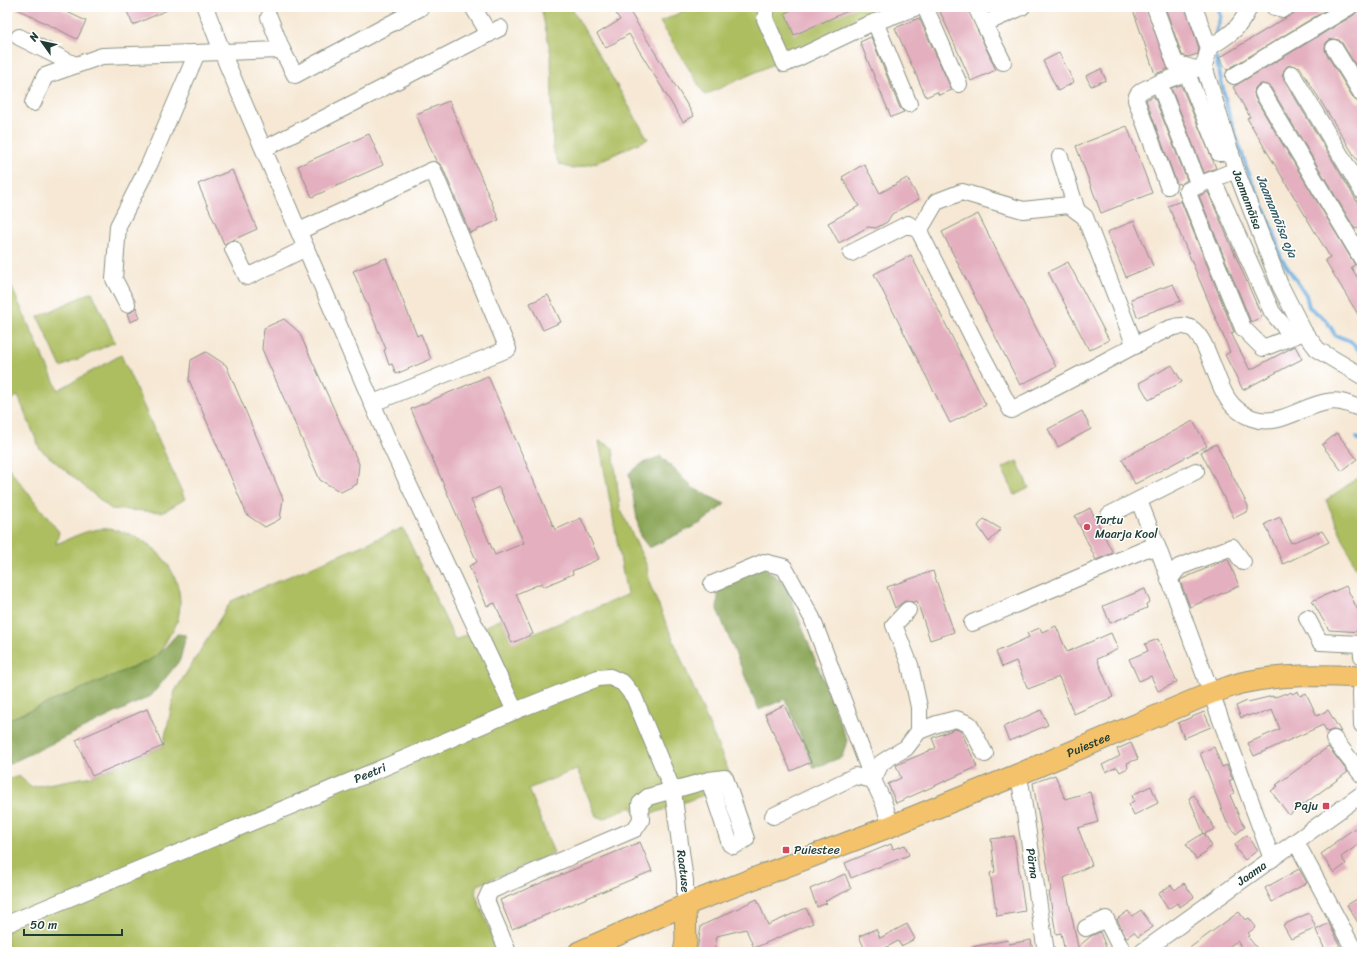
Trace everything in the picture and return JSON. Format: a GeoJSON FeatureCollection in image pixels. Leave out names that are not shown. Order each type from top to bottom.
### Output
{"type":"FeatureCollection","features":[{"type":"Feature","properties":{"kind":"main road","name":"Puiestee"},"geometry":{"type":"LineString","coordinates":[[579,952],[685,905],[891,826],[1017,775],[1211,693],[1241,683],[1274,678],[1313,675],[1362,677]]}},
{"type":"Feature","properties":{"kind":"main road","name":"Raatuse"},"geometry":{"type":"LineString","coordinates":[[684,952],[686,941],[685,905]]}},
{"type":"Feature","properties":{"kind":"street"},"geometry":{"type":"LineString","coordinates":[[205,7],[222,52],[391,447],[515,711]]}},
{"type":"Feature","properties":{"kind":"street"},"geometry":{"type":"LineString","coordinates":[[269,17],[282,50],[296,75],[420,7]]}},
{"type":"Feature","properties":{"kind":"street"},"geometry":{"type":"LineString","coordinates":[[264,149],[494,31],[473,7]]}},
{"type":"Feature","properties":{"kind":"street"},"geometry":{"type":"LineString","coordinates":[[767,7],[765,19],[785,64],[880,16],[917,7],[959,84]]}},
{"type":"Feature","properties":{"kind":"street"},"geometry":{"type":"LineString","coordinates":[[976,7],[1002,62]]}},
{"type":"Feature","properties":{"kind":"street"},"geometry":{"type":"LineString","coordinates":[[984,24],[1022,7]]}},
{"type":"Feature","properties":{"kind":"street"},"geometry":{"type":"LineString","coordinates":[[1155,7],[1175,63],[1196,72]]}},
{"type":"Feature","properties":{"kind":"street"},"geometry":{"type":"LineString","coordinates":[[1194,7],[1209,48]]}},
{"type":"Feature","properties":{"kind":"street"},"geometry":{"type":"LineString","coordinates":[[1274,7],[1283,9],[1287,7]]}},
{"type":"Feature","properties":{"kind":"street"},"geometry":{"type":"LineString","coordinates":[[1234,76],[1349,7]]}},
{"type":"Feature","properties":{"kind":"street"},"geometry":{"type":"LineString","coordinates":[[1168,186],[1136,100],[1136,96],[1138,93],[1159,83],[1196,72],[1209,48],[1236,30],[1250,8]]}},
{"type":"Feature","properties":{"kind":"street"},"geometry":{"type":"LineString","coordinates":[[880,16],[909,104]]}},
{"type":"Feature","properties":{"kind":"street"},"geometry":{"type":"LineString","coordinates":[[19,37],[75,65]]}},
{"type":"Feature","properties":{"kind":"street"},"geometry":{"type":"LineString","coordinates":[[1334,48],[1362,94]]}},
{"type":"Feature","properties":{"kind":"street"},"geometry":{"type":"LineString","coordinates":[[33,103],[45,76],[102,56],[282,50]]}},
{"type":"Feature","properties":{"kind":"street"},"geometry":{"type":"LineString","coordinates":[[127,304],[114,279],[118,226],[149,165],[197,53]]}},
{"type":"Feature","properties":{"kind":"street","name":"Jaamamõisa"},"geometry":{"type":"LineString","coordinates":[[1196,72],[1231,153],[1236,170],[1298,334],[1318,350],[1362,376]]}},
{"type":"Feature","properties":{"kind":"street"},"geometry":{"type":"LineString","coordinates":[[1292,74],[1362,191]]}},
{"type":"Feature","properties":{"kind":"street"},"geometry":{"type":"LineString","coordinates":[[1159,83],[1199,185]]}},
{"type":"Feature","properties":{"kind":"street"},"geometry":{"type":"LineString","coordinates":[[1263,93],[1362,259]]}},
{"type":"Feature","properties":{"kind":"street"},"geometry":{"type":"LineString","coordinates":[[1060,157],[1077,211]]}},
{"type":"Feature","properties":{"kind":"street"},"geometry":{"type":"LineString","coordinates":[[299,231],[433,170],[508,349],[373,403]]}},
{"type":"Feature","properties":{"kind":"street"},"geometry":{"type":"LineString","coordinates":[[1217,189],[1272,312],[1298,334],[1263,348],[1243,328],[1186,191],[1236,170]]}},
{"type":"Feature","properties":{"kind":"street"},"geometry":{"type":"LineString","coordinates":[[920,231],[936,202],[962,192],[1024,210],[1069,205],[1085,217],[1135,346]]}},
{"type":"Feature","properties":{"kind":"street"},"geometry":{"type":"LineString","coordinates":[[851,253],[908,224],[920,231],[972,337],[1011,410],[1135,346],[1172,328],[1182,325],[1191,327],[1206,347],[1229,402],[1236,410],[1252,418],[1273,420],[1328,401],[1346,402],[1362,409]]}},
{"type":"Feature","properties":{"kind":"street"},"geometry":{"type":"LineString","coordinates":[[233,249],[247,277],[306,248]]}},
{"type":"Feature","properties":{"kind":"street"},"geometry":{"type":"LineString","coordinates":[[1109,515],[1196,471]]}},
{"type":"Feature","properties":{"kind":"street"},"geometry":{"type":"LineString","coordinates":[[1139,501],[1159,551],[1272,859]]}},
{"type":"Feature","properties":{"kind":"street"},"geometry":{"type":"LineString","coordinates":[[1169,580],[1179,567],[1232,547],[1243,562]]}},
{"type":"Feature","properties":{"kind":"street"},"geometry":{"type":"LineString","coordinates":[[972,623],[1148,548],[1159,551]]}},
{"type":"Feature","properties":{"kind":"street"},"geometry":{"type":"LineString","coordinates":[[712,584],[764,562],[784,567],[812,618],[872,780],[883,801],[891,826]]}},
{"type":"Feature","properties":{"kind":"street"},"geometry":{"type":"LineString","coordinates":[[908,610],[894,625],[910,665],[919,707],[919,731]]}},
{"type":"Feature","properties":{"kind":"street"},"geometry":{"type":"LineString","coordinates":[[1307,618],[1320,642],[1361,644],[1362,656]]}},
{"type":"Feature","properties":{"kind":"street","name":"Peetri"},"geometry":{"type":"LineString","coordinates":[[7,924],[515,711],[598,678],[610,677],[622,683],[634,697],[673,791]]}},
{"type":"Feature","properties":{"kind":"street"},"geometry":{"type":"LineString","coordinates":[[1362,677],[1362,725]]}},
{"type":"Feature","properties":{"kind":"street"},"geometry":{"type":"LineString","coordinates":[[872,780],[882,763],[906,748],[919,731],[956,719],[969,724],[985,754]]}},
{"type":"Feature","properties":{"kind":"street"},"geometry":{"type":"LineString","coordinates":[[1334,739],[1362,775]]}},
{"type":"Feature","properties":{"kind":"street","name":"Pärna"},"geometry":{"type":"LineString","coordinates":[[1017,775],[1021,787],[1046,952]]}},
{"type":"Feature","properties":{"kind":"street"},"geometry":{"type":"LineString","coordinates":[[773,816],[855,776],[872,780]]}},
{"type":"Feature","properties":{"kind":"street"},"geometry":{"type":"LineString","coordinates":[[508,952],[486,900],[490,891],[635,829],[641,820],[640,804],[648,797],[709,780]]}},
{"type":"Feature","properties":{"kind":"street","name":"Raatuse"},"geometry":{"type":"LineString","coordinates":[[673,791],[686,881],[685,905]]}},
{"type":"Feature","properties":{"kind":"street","name":"Jaama"},"geometry":{"type":"LineString","coordinates":[[1142,952],[1362,794]]}},
{"type":"Feature","properties":{"kind":"street"},"geometry":{"type":"LineString","coordinates":[[1296,842],[1355,952]]}},
{"type":"Feature","properties":{"kind":"street"},"geometry":{"type":"LineString","coordinates":[[1086,928],[1106,919],[1124,952]]}},
{"type":"Feature","properties":{"kind":"green space"},"geometry":{"type":"Polygon","coordinates":[[[541,7],[571,7],[648,139],[595,163],[573,169],[559,164],[553,150],[551,55],[541,7]]]}},
{"type":"Feature","properties":{"kind":"green space"},"geometry":{"type":"Polygon","coordinates":[[[692,7],[890,7],[891,11],[705,95],[660,22],[692,7]]]}},
{"type":"Feature","properties":{"kind":"green space"},"geometry":{"type":"Polygon","coordinates":[[[7,277],[58,390],[121,355],[185,499],[163,512],[111,509],[40,449],[18,396],[7,402],[7,277]]]}},
{"type":"Feature","properties":{"kind":"green space"},"geometry":{"type":"Polygon","coordinates":[[[92,292],[115,342],[61,367],[38,317],[92,292]]]}},
{"type":"Feature","properties":{"kind":"green space"},"geometry":{"type":"Polygon","coordinates":[[[599,441],[613,448],[620,508],[647,566],[650,585],[734,784],[638,819],[632,807],[603,819],[596,816],[577,769],[528,789],[554,853],[478,885],[475,893],[499,952],[7,952],[7,780],[19,776],[31,787],[92,776],[163,746],[175,691],[231,601],[403,528],[455,640],[522,610],[533,634],[627,595],[599,441]]]}},
{"type":"Feature","properties":{"kind":"green space"},"geometry":{"type":"Polygon","coordinates":[[[661,456],[693,488],[725,504],[701,523],[649,548],[640,536],[629,473],[643,463],[661,456]]]}},
{"type":"Feature","properties":{"kind":"green space"},"geometry":{"type":"Polygon","coordinates":[[[1017,461],[1029,488],[1015,495],[1002,468],[1017,461]]]}},
{"type":"Feature","properties":{"kind":"green space"},"geometry":{"type":"Polygon","coordinates":[[[7,466],[59,532],[56,544],[82,534],[102,529],[124,532],[140,539],[153,548],[165,560],[173,574],[178,589],[180,605],[177,622],[156,656],[148,661],[7,720],[7,466]]]}},
{"type":"Feature","properties":{"kind":"green space"},"geometry":{"type":"Polygon","coordinates":[[[1362,475],[1362,582],[1326,500],[1362,475]]]}},
{"type":"Feature","properties":{"kind":"green space"},"geometry":{"type":"Polygon","coordinates":[[[764,567],[785,584],[847,740],[842,757],[814,768],[785,699],[759,710],[717,609],[719,586],[764,567]]]}},
{"type":"Feature","properties":{"kind":"green space"},"geometry":{"type":"Polygon","coordinates":[[[177,634],[186,635],[180,660],[151,696],[7,765],[7,720],[148,661],[159,654],[177,634]]]}},
{"type":"Feature","properties":{"kind":"building"},"geometry":{"type":"Polygon","coordinates":[[[13,7],[57,7],[86,21],[77,39],[13,7]]]}},
{"type":"Feature","properties":{"kind":"building"},"geometry":{"type":"Polygon","coordinates":[[[125,7],[174,7],[133,25],[125,7]]]}},
{"type":"Feature","properties":{"kind":"building"},"geometry":{"type":"Polygon","coordinates":[[[612,7],[627,7],[694,116],[683,122],[629,34],[606,48],[597,34],[620,20],[612,7]]]}},
{"type":"Feature","properties":{"kind":"building"},"geometry":{"type":"Polygon","coordinates":[[[798,7],[857,7],[794,35],[785,13],[798,7]]]}},
{"type":"Feature","properties":{"kind":"building"},"geometry":{"type":"Polygon","coordinates":[[[938,7],[967,7],[996,70],[971,81],[938,7]]]}},
{"type":"Feature","properties":{"kind":"building"},"geometry":{"type":"Polygon","coordinates":[[[1132,7],[1146,7],[1168,69],[1155,74],[1132,7]]]}},
{"type":"Feature","properties":{"kind":"building"},"geometry":{"type":"Polygon","coordinates":[[[1165,7],[1185,7],[1199,48],[1198,54],[1188,57],[1182,55],[1165,7]]]}},
{"type":"Feature","properties":{"kind":"building"},"geometry":{"type":"Polygon","coordinates":[[[1304,7],[1331,7],[1227,70],[1219,58],[1304,7]]]}},
{"type":"Feature","properties":{"kind":"building"},"geometry":{"type":"Polygon","coordinates":[[[1358,7],[1362,7],[1362,76],[1339,40],[1329,40],[1326,43],[1325,48],[1326,53],[1354,99],[1362,103],[1362,168],[1299,66],[1287,66],[1282,76],[1362,210],[1362,225],[1355,229],[1271,88],[1267,85],[1258,85],[1255,88],[1254,93],[1255,98],[1355,265],[1351,267],[1362,285],[1362,321],[1325,260],[1330,257],[1247,118],[1250,117],[1233,87],[1354,15],[1357,12],[1358,7]]]}},
{"type":"Feature","properties":{"kind":"building"},"geometry":{"type":"Polygon","coordinates":[[[919,18],[952,90],[939,95],[937,92],[926,97],[895,28],[919,18]]]}},
{"type":"Feature","properties":{"kind":"building"},"geometry":{"type":"Polygon","coordinates":[[[871,37],[900,108],[904,112],[891,117],[860,42],[871,37]]]}},
{"type":"Feature","properties":{"kind":"building"},"geometry":{"type":"Polygon","coordinates":[[[1059,53],[1074,82],[1058,91],[1043,61],[1059,53]]]}},
{"type":"Feature","properties":{"kind":"building"},"geometry":{"type":"Polygon","coordinates":[[[1101,69],[1106,80],[1091,86],[1086,76],[1101,69]]]}},
{"type":"Feature","properties":{"kind":"building"},"geometry":{"type":"Polygon","coordinates":[[[1181,85],[1216,168],[1204,173],[1171,88],[1181,85]]]}},
{"type":"Feature","properties":{"kind":"building"},"geometry":{"type":"Polygon","coordinates":[[[1154,96],[1187,180],[1180,185],[1179,183],[1177,184],[1146,100],[1154,96]]]}},
{"type":"Feature","properties":{"kind":"building"},"geometry":{"type":"Polygon","coordinates":[[[449,101],[499,220],[470,233],[442,166],[436,161],[416,114],[449,101]]]}},
{"type":"Feature","properties":{"kind":"building"},"geometry":{"type":"Polygon","coordinates":[[[1127,126],[1152,193],[1101,213],[1076,146],[1127,126]]]}},
{"type":"Feature","properties":{"kind":"building"},"geometry":{"type":"Polygon","coordinates":[[[369,134],[383,165],[312,197],[298,166],[369,134]]]}},
{"type":"Feature","properties":{"kind":"building"},"geometry":{"type":"Polygon","coordinates":[[[864,164],[880,193],[907,178],[919,199],[892,214],[887,222],[876,228],[868,227],[839,243],[828,223],[859,206],[842,177],[864,164]]]}},
{"type":"Feature","properties":{"kind":"building"},"geometry":{"type":"Polygon","coordinates":[[[232,170],[257,229],[224,244],[198,184],[232,170]]]}},
{"type":"Feature","properties":{"kind":"building"},"geometry":{"type":"Polygon","coordinates":[[[1208,192],[1262,317],[1251,322],[1199,196],[1208,192]]]}},
{"type":"Feature","properties":{"kind":"building"},"geometry":{"type":"Polygon","coordinates":[[[1181,201],[1234,332],[1231,333],[1250,370],[1295,346],[1302,359],[1243,390],[1225,355],[1230,352],[1168,206],[1181,201]]]}},
{"type":"Feature","properties":{"kind":"building"},"geometry":{"type":"Polygon","coordinates":[[[978,214],[1056,367],[1020,385],[942,232],[978,214]]]}},
{"type":"Feature","properties":{"kind":"building"},"geometry":{"type":"Polygon","coordinates":[[[1134,221],[1153,266],[1126,277],[1107,232],[1134,221]]]}},
{"type":"Feature","properties":{"kind":"building"},"geometry":{"type":"Polygon","coordinates":[[[911,255],[986,405],[950,423],[874,274],[911,255]]]}},
{"type":"Feature","properties":{"kind":"building"},"geometry":{"type":"Polygon","coordinates":[[[386,258],[417,336],[421,334],[431,359],[396,374],[392,364],[389,365],[384,350],[386,349],[353,271],[386,258]]]}},
{"type":"Feature","properties":{"kind":"building"},"geometry":{"type":"Polygon","coordinates":[[[1068,262],[1109,340],[1089,350],[1048,272],[1068,262]]]}},
{"type":"Feature","properties":{"kind":"building"},"geometry":{"type":"Polygon","coordinates":[[[1173,284],[1181,301],[1137,317],[1131,299],[1173,284]]]}},
{"type":"Feature","properties":{"kind":"building"},"geometry":{"type":"Polygon","coordinates":[[[548,295],[561,322],[543,330],[530,303],[548,295]]]}},
{"type":"Feature","properties":{"kind":"building"},"geometry":{"type":"Polygon","coordinates":[[[136,307],[140,318],[130,322],[127,313],[132,312],[136,307]]]}},
{"type":"Feature","properties":{"kind":"building"},"geometry":{"type":"Polygon","coordinates":[[[284,319],[299,332],[359,464],[357,484],[341,492],[320,480],[262,349],[264,328],[284,319]]]}},
{"type":"Feature","properties":{"kind":"building"},"geometry":{"type":"Polygon","coordinates":[[[206,352],[226,365],[283,499],[280,519],[265,527],[247,515],[189,380],[191,360],[206,352]]]}},
{"type":"Feature","properties":{"kind":"building"},"geometry":{"type":"Polygon","coordinates":[[[1172,365],[1182,382],[1149,400],[1139,383],[1172,365]]]}},
{"type":"Feature","properties":{"kind":"building"},"geometry":{"type":"Polygon","coordinates":[[[488,376],[555,530],[581,518],[599,559],[572,571],[573,574],[543,587],[542,583],[516,594],[533,634],[512,643],[495,603],[487,606],[469,566],[477,562],[411,409],[488,376]],[[499,487],[471,500],[495,555],[524,543],[499,487]]]}},
{"type":"Feature","properties":{"kind":"building"},"geometry":{"type":"Polygon","coordinates":[[[1082,411],[1091,429],[1058,447],[1048,429],[1082,411]]]}},
{"type":"Feature","properties":{"kind":"building"},"geometry":{"type":"Polygon","coordinates":[[[1193,421],[1207,446],[1135,484],[1122,459],[1193,421]]]}},
{"type":"Feature","properties":{"kind":"building"},"geometry":{"type":"Polygon","coordinates":[[[1337,433],[1357,459],[1342,471],[1322,445],[1337,433]]]}},
{"type":"Feature","properties":{"kind":"building"},"geometry":{"type":"Polygon","coordinates":[[[1216,444],[1248,506],[1248,511],[1234,518],[1201,452],[1216,444]]]}},
{"type":"Feature","properties":{"kind":"building"},"geometry":{"type":"Polygon","coordinates":[[[1090,508],[1113,553],[1096,560],[1075,516],[1090,508]]]}},
{"type":"Feature","properties":{"kind":"building"},"geometry":{"type":"Polygon","coordinates":[[[1280,517],[1291,543],[1322,531],[1329,542],[1283,564],[1265,524],[1280,517]]]}},
{"type":"Feature","properties":{"kind":"building"},"geometry":{"type":"Polygon","coordinates":[[[984,519],[1001,529],[989,542],[978,526],[984,519]]]}},
{"type":"Feature","properties":{"kind":"building"},"geometry":{"type":"Polygon","coordinates":[[[1228,559],[1239,586],[1190,607],[1180,581],[1228,559]]]}},
{"type":"Feature","properties":{"kind":"building"},"geometry":{"type":"Polygon","coordinates":[[[933,571],[954,632],[930,640],[917,601],[905,601],[895,608],[887,587],[933,571]]]}},
{"type":"Feature","properties":{"kind":"building"},"geometry":{"type":"Polygon","coordinates":[[[1346,586],[1362,619],[1362,632],[1329,630],[1312,601],[1346,586]]]}},
{"type":"Feature","properties":{"kind":"building"},"geometry":{"type":"Polygon","coordinates":[[[1145,589],[1150,602],[1146,604],[1147,608],[1110,623],[1103,606],[1145,589]]]}},
{"type":"Feature","properties":{"kind":"building"},"geometry":{"type":"Polygon","coordinates":[[[1056,626],[1067,652],[1111,633],[1118,649],[1097,659],[1113,697],[1074,714],[1059,677],[1028,689],[1016,661],[1002,667],[996,652],[1029,637],[1027,633],[1040,628],[1042,632],[1056,626]]]}},
{"type":"Feature","properties":{"kind":"building"},"geometry":{"type":"Polygon","coordinates":[[[1158,639],[1177,682],[1158,691],[1151,676],[1139,681],[1129,659],[1148,651],[1145,644],[1158,639]]]}},
{"type":"Feature","properties":{"kind":"building"},"geometry":{"type":"Polygon","coordinates":[[[1298,691],[1300,696],[1306,693],[1317,716],[1328,710],[1341,732],[1333,730],[1327,732],[1323,725],[1254,756],[1248,743],[1280,729],[1272,710],[1260,714],[1247,715],[1241,718],[1236,706],[1247,701],[1273,696],[1273,698],[1286,693],[1286,695],[1291,692],[1292,694],[1298,691]]]}},
{"type":"Feature","properties":{"kind":"building"},"geometry":{"type":"Polygon","coordinates":[[[784,705],[811,762],[791,771],[765,714],[784,705]]]}},
{"type":"Feature","properties":{"kind":"building"},"geometry":{"type":"Polygon","coordinates":[[[147,709],[163,746],[92,776],[76,740],[147,709]]]}},
{"type":"Feature","properties":{"kind":"building"},"geometry":{"type":"Polygon","coordinates":[[[1041,710],[1048,725],[1009,741],[1003,727],[1041,710]]]}},
{"type":"Feature","properties":{"kind":"building"},"geometry":{"type":"Polygon","coordinates":[[[1204,712],[1211,727],[1184,738],[1178,723],[1204,712]]]}},
{"type":"Feature","properties":{"kind":"building"},"geometry":{"type":"Polygon","coordinates":[[[955,729],[961,731],[977,767],[896,803],[888,784],[901,778],[896,765],[936,748],[932,738],[955,729]]]}},
{"type":"Feature","properties":{"kind":"building"},"geometry":{"type":"Polygon","coordinates":[[[1131,743],[1138,759],[1127,763],[1128,768],[1120,772],[1117,767],[1106,772],[1102,765],[1120,756],[1117,749],[1131,743]]]}},
{"type":"Feature","properties":{"kind":"building"},"geometry":{"type":"Polygon","coordinates":[[[1214,747],[1222,767],[1227,765],[1233,779],[1229,781],[1234,793],[1230,795],[1245,827],[1236,834],[1227,823],[1200,753],[1214,747]]]}},
{"type":"Feature","properties":{"kind":"building"},"geometry":{"type":"Polygon","coordinates":[[[1328,747],[1348,772],[1289,815],[1271,791],[1278,786],[1276,785],[1328,747]]]}},
{"type":"Feature","properties":{"kind":"building"},"geometry":{"type":"Polygon","coordinates":[[[1055,775],[1065,799],[1090,792],[1098,822],[1078,828],[1092,865],[1064,878],[1078,947],[1091,936],[1100,932],[1108,952],[1065,952],[1061,933],[1056,934],[1049,892],[1051,891],[1048,869],[1033,783],[1055,775]]]}},
{"type":"Feature","properties":{"kind":"building"},"geometry":{"type":"Polygon","coordinates":[[[1151,786],[1158,803],[1134,815],[1129,804],[1134,801],[1132,795],[1151,786]]]}},
{"type":"Feature","properties":{"kind":"building"},"geometry":{"type":"Polygon","coordinates":[[[1194,795],[1215,829],[1204,834],[1189,798],[1194,795]]]}},
{"type":"Feature","properties":{"kind":"building"},"geometry":{"type":"Polygon","coordinates":[[[1362,823],[1362,842],[1341,857],[1346,864],[1334,873],[1321,854],[1362,823]]]}},
{"type":"Feature","properties":{"kind":"building"},"geometry":{"type":"Polygon","coordinates":[[[1204,833],[1212,846],[1205,850],[1207,852],[1196,859],[1186,844],[1204,833]]]}},
{"type":"Feature","properties":{"kind":"building"},"geometry":{"type":"Polygon","coordinates":[[[1247,835],[1258,850],[1245,860],[1237,850],[1235,844],[1247,835]]]}},
{"type":"Feature","properties":{"kind":"building"},"geometry":{"type":"Polygon","coordinates":[[[1014,836],[1025,911],[997,916],[990,873],[995,872],[991,839],[1014,836]]]}},
{"type":"Feature","properties":{"kind":"building"},"geometry":{"type":"Polygon","coordinates":[[[640,842],[652,871],[512,929],[500,900],[640,842]]]}},
{"type":"Feature","properties":{"kind":"building"},"geometry":{"type":"Polygon","coordinates":[[[891,844],[893,849],[905,845],[909,855],[851,878],[845,863],[891,844]]]}},
{"type":"Feature","properties":{"kind":"building"},"geometry":{"type":"Polygon","coordinates":[[[1299,869],[1307,883],[1272,902],[1265,888],[1299,869]]]}},
{"type":"Feature","properties":{"kind":"building"},"geometry":{"type":"Polygon","coordinates":[[[845,874],[851,889],[825,901],[827,903],[817,907],[810,889],[845,874]]]}},
{"type":"Feature","properties":{"kind":"building"},"geometry":{"type":"Polygon","coordinates":[[[1184,883],[1194,897],[1180,907],[1177,903],[1168,909],[1158,894],[1171,885],[1175,890],[1184,883]]]}},
{"type":"Feature","properties":{"kind":"building"},"geometry":{"type":"Polygon","coordinates":[[[757,899],[768,925],[806,908],[813,923],[754,948],[746,929],[717,936],[714,952],[697,952],[701,926],[757,899]]]}},
{"type":"Feature","properties":{"kind":"building"},"geometry":{"type":"Polygon","coordinates":[[[1357,899],[1362,907],[1362,929],[1347,905],[1357,899]]]}},
{"type":"Feature","properties":{"kind":"building"},"geometry":{"type":"Polygon","coordinates":[[[1141,910],[1153,927],[1138,937],[1134,932],[1126,938],[1117,919],[1128,911],[1132,916],[1141,910]]]}},
{"type":"Feature","properties":{"kind":"building"},"geometry":{"type":"Polygon","coordinates":[[[1239,912],[1245,920],[1249,918],[1256,927],[1248,933],[1250,936],[1248,937],[1260,952],[1245,952],[1237,941],[1222,952],[1184,952],[1239,912]]]}},
{"type":"Feature","properties":{"kind":"building"},"geometry":{"type":"Polygon","coordinates":[[[1309,913],[1316,928],[1291,939],[1283,925],[1309,913]]]}},
{"type":"Feature","properties":{"kind":"building"},"geometry":{"type":"Polygon","coordinates":[[[1329,923],[1340,946],[1326,952],[1316,930],[1329,923]]]}},
{"type":"Feature","properties":{"kind":"building"},"geometry":{"type":"Polygon","coordinates":[[[907,924],[915,939],[901,946],[898,941],[878,952],[866,952],[859,936],[876,929],[880,938],[907,924]]]}},
{"type":"Feature","properties":{"kind":"building"},"geometry":{"type":"Polygon","coordinates":[[[1008,940],[1009,944],[1031,940],[1033,952],[973,952],[972,947],[1008,940]]]}},
{"type":"Feature","properties":{"kind":"waterway","name":"Jaamamõisa oja"},"geometry":{"type":"LineString","coordinates":[[1216,32],[1221,15],[1217,7]]}},
{"type":"Feature","properties":{"kind":"waterway","name":"Jaamamõisa oja"},"geometry":{"type":"LineString","coordinates":[[1216,58],[1228,111],[1247,169],[1274,232],[1281,258],[1306,295],[1309,307],[1327,321],[1335,335],[1350,341],[1362,353]]}},
{"type":"Feature","properties":{"kind":"waterway","name":"Jaamamõisa oja"},"geometry":{"type":"LineString","coordinates":[[1357,437],[1362,444]]}},
{"type":"Feature","properties":{"kind":"place","name":"Tartu Maarja Kool"},"geometry":{"type":"Point","coordinates":[1087,527]}},
{"type":"Feature","properties":{"kind":"place","name":"Paju"},"geometry":{"type":"Point","coordinates":[1326,806]}},
{"type":"Feature","properties":{"kind":"place","name":"Puiestee"},"geometry":{"type":"Point","coordinates":[786,850]}}]}
